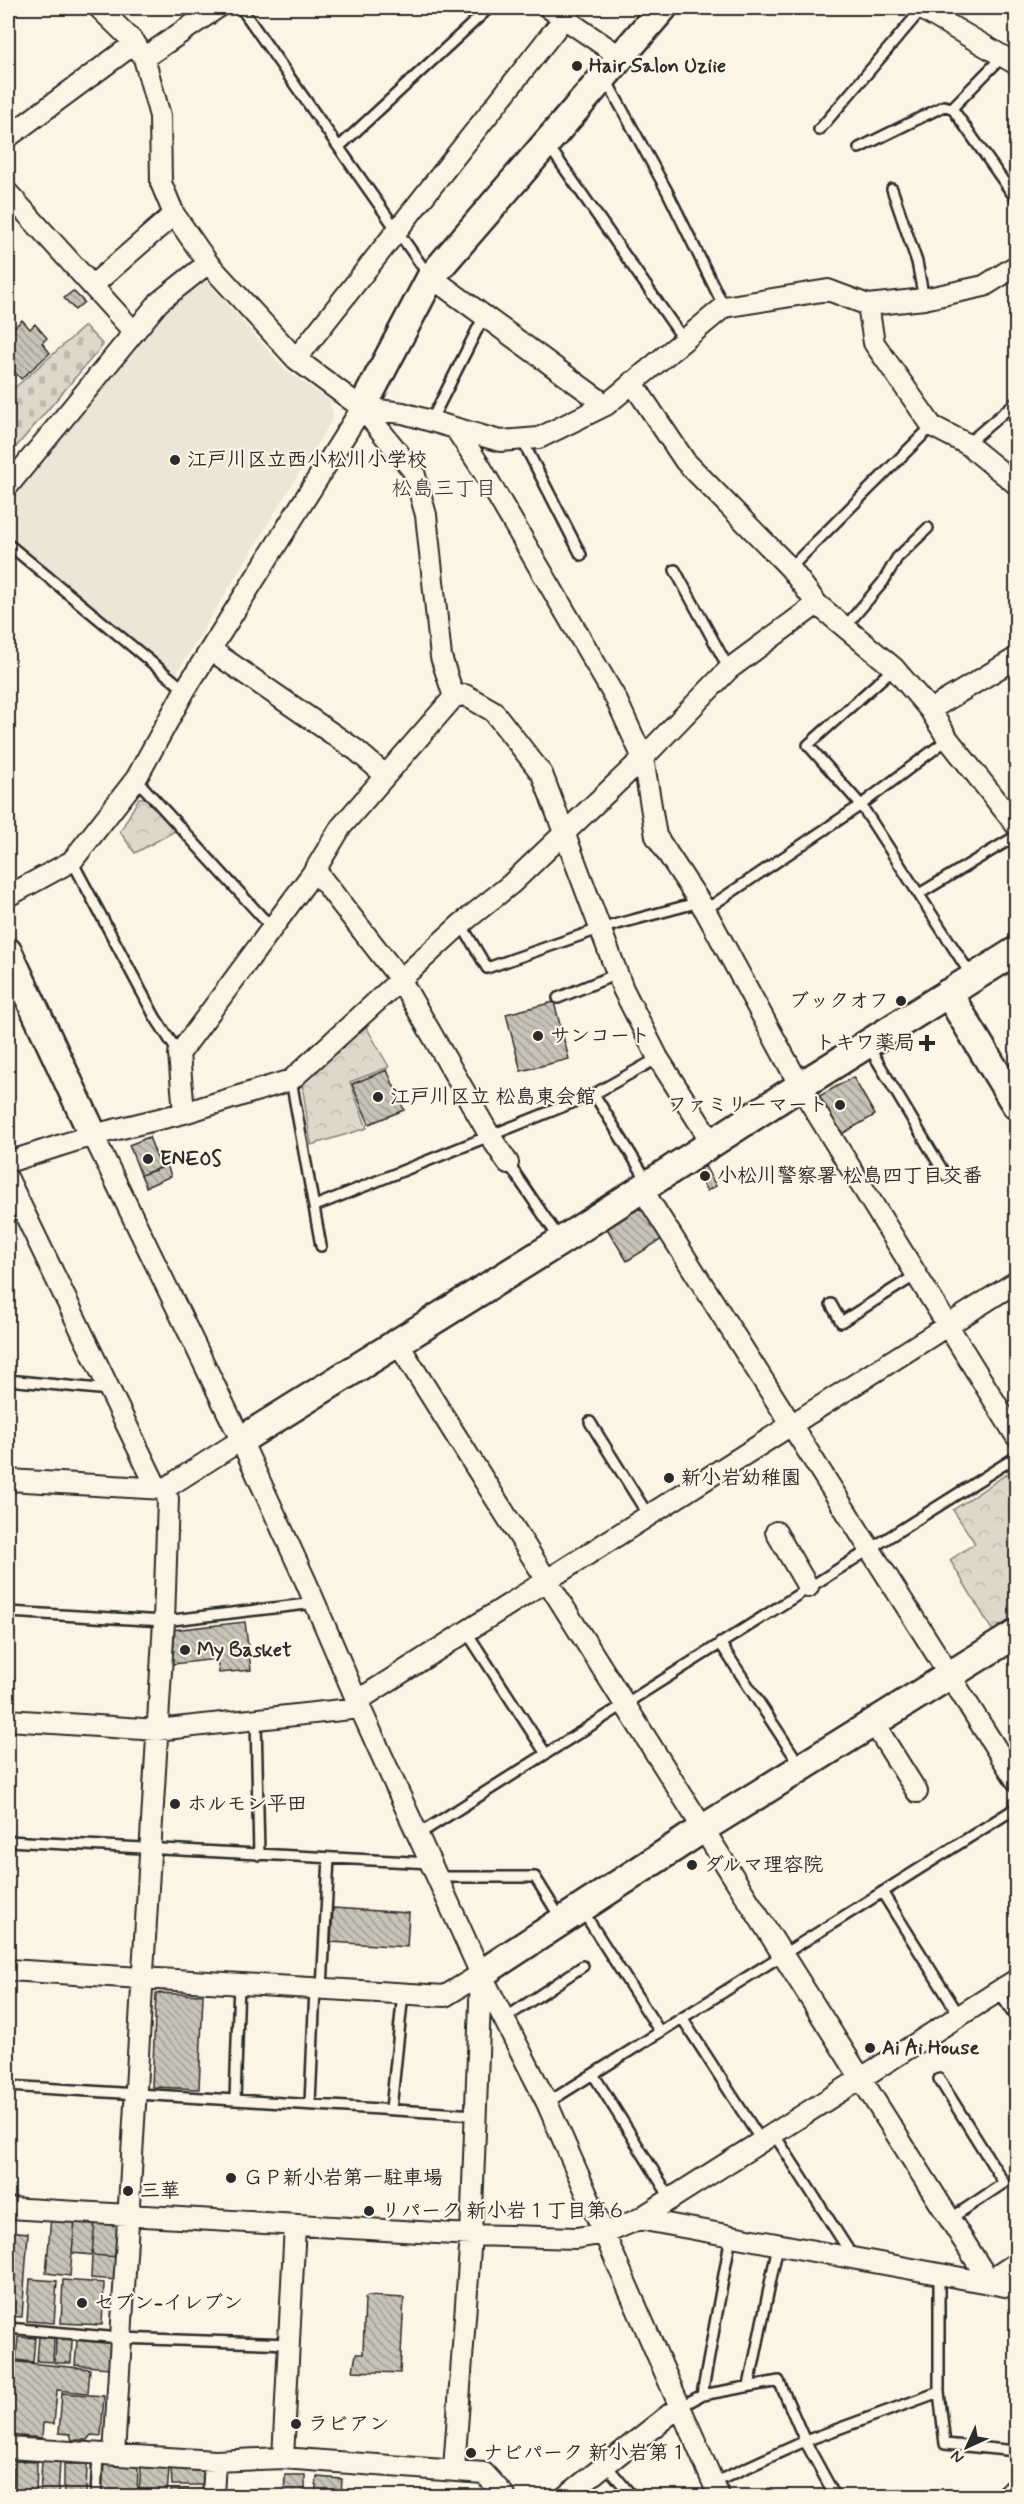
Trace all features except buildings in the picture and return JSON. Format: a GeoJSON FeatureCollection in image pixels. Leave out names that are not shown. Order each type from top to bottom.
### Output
{"type":"FeatureCollection","features":[{"type":"Feature","properties":{"kind":"street"},"geometry":{"type":"LineString","coordinates":[[99,8],[140,50],[160,116],[161,183],[174,214],[208,263],[296,359],[362,408],[414,472],[426,515],[441,657],[454,697]]}},
{"type":"Feature","properties":{"kind":"street"},"geometry":{"type":"LineString","coordinates":[[8,137],[140,50],[217,8]]}},
{"type":"Feature","properties":{"kind":"street"},"geometry":{"type":"LineString","coordinates":[[8,896],[72,861],[136,779],[185,690],[362,408],[431,277],[663,8]]}},
{"type":"Feature","properties":{"kind":"street"},"geometry":{"type":"LineString","coordinates":[[925,9],[1010,60]]}},
{"type":"Feature","properties":{"kind":"street"},"geometry":{"type":"LineString","coordinates":[[296,359],[398,231],[562,11],[613,66]]}},
{"type":"Feature","properties":{"kind":"street"},"geometry":{"type":"LineString","coordinates":[[8,193],[134,332]]}},
{"type":"Feature","properties":{"kind":"street"},"geometry":{"type":"LineString","coordinates":[[92,285],[174,214]]}},
{"type":"Feature","properties":{"kind":"street"},"geometry":{"type":"LineString","coordinates":[[10,475],[159,302],[208,263]]}},
{"type":"Feature","properties":{"kind":"street"},"geometry":{"type":"LineString","coordinates":[[362,408],[403,413],[500,441],[539,438],[606,405],[724,307],[828,290],[868,305],[924,299],[984,286],[1017,266]]}},
{"type":"Feature","properties":{"kind":"street"},"geometry":{"type":"LineString","coordinates":[[431,277],[606,405]]}},
{"type":"Feature","properties":{"kind":"street"},"geometry":{"type":"LineString","coordinates":[[868,305],[874,343],[932,426],[967,444],[1017,484]]}},
{"type":"Feature","properties":{"kind":"street"},"geometry":{"type":"LineString","coordinates":[[632,382],[685,461],[790,568],[818,604],[894,668],[930,710],[948,739],[1017,825]]}},
{"type":"Feature","properties":{"kind":"street"},"geometry":{"type":"LineString","coordinates":[[455,428],[480,465],[616,699],[643,758],[656,836],[703,906],[800,1086],[1017,1436]]}},
{"type":"Feature","properties":{"kind":"street"},"geometry":{"type":"LineString","coordinates":[[8,1162],[93,1135],[184,1113],[291,1080],[400,979],[511,884],[643,758],[729,669],[818,604]]}},
{"type":"Feature","properties":{"kind":"street"},"geometry":{"type":"LineString","coordinates":[[211,650],[356,750],[385,775]]}},
{"type":"Feature","properties":{"kind":"street"},"geometry":{"type":"LineString","coordinates":[[930,710],[1017,658]]}},
{"type":"Feature","properties":{"kind":"street"},"geometry":{"type":"LineString","coordinates":[[184,1113],[179,1054],[315,870],[341,827],[454,697],[465,695],[493,711],[542,774],[566,832],[617,974],[658,1058],[712,1143]]}},
{"type":"Feature","properties":{"kind":"street"},"geometry":{"type":"LineString","coordinates":[[315,870],[400,979],[490,1136],[508,1163]]}},
{"type":"Feature","properties":{"kind":"street"},"geometry":{"type":"LineString","coordinates":[[8,952],[93,1135],[241,1440],[481,1974],[547,2103],[606,2233],[716,2490]]}},
{"type":"Feature","properties":{"kind":"street"},"geometry":{"type":"LineString","coordinates":[[8,1480],[160,1489],[561,1241],[972,977],[1016,953]]}},
{"type":"Feature","properties":{"kind":"street"},"geometry":{"type":"LineString","coordinates":[[948,993],[1017,1105]]}},
{"type":"Feature","properties":{"kind":"street"},"geometry":{"type":"LineString","coordinates":[[8,1179],[109,1390],[160,1489],[168,1498],[164,1621],[128,2216],[120,2338],[106,2455]]}},
{"type":"Feature","properties":{"kind":"street"},"geometry":{"type":"LineString","coordinates":[[646,1186],[791,1425],[1017,1780]]}},
{"type":"Feature","properties":{"kind":"street"},"geometry":{"type":"LineString","coordinates":[[8,1720],[157,1730],[358,1704],[466,1631],[1017,1282]]}},
{"type":"Feature","properties":{"kind":"street"},"geometry":{"type":"LineString","coordinates":[[397,1342],[623,1705],[704,1828],[989,2281]]}},
{"type":"Feature","properties":{"kind":"street"},"geometry":{"type":"LineString","coordinates":[[776,1532],[808,1587]]}},
{"type":"Feature","properties":{"kind":"street"},"geometry":{"type":"LineString","coordinates":[[8,1970],[445,1996],[704,1828],[1017,1634]]}},
{"type":"Feature","properties":{"kind":"street"},"geometry":{"type":"LineString","coordinates":[[873,1722],[917,1792]]}},
{"type":"Feature","properties":{"kind":"street"},"geometry":{"type":"LineString","coordinates":[[454,2469],[471,2235],[481,1974]]}},
{"type":"Feature","properties":{"kind":"street"},"geometry":{"type":"LineString","coordinates":[[8,2208],[471,2235],[576,2238],[606,2233],[639,2219],[1017,1980]]}},
{"type":"Feature","properties":{"kind":"street"},"geometry":{"type":"LineString","coordinates":[[639,2219],[854,2259],[989,2281],[1017,2288]]}},
{"type":"Feature","properties":{"kind":"street"},"geometry":{"type":"LineString","coordinates":[[284,2458],[295,2225]]}},
{"type":"Feature","properties":{"kind":"street"},"geometry":{"type":"LineString","coordinates":[[989,2281],[1017,2263]]}},
{"type":"Feature","properties":{"kind":"street"},"geometry":{"type":"LineString","coordinates":[[566,2496],[679,2407]]}},
{"type":"Feature","properties":{"kind":"street"},"geometry":{"type":"LineString","coordinates":[[8,2448],[215,2461],[284,2458],[454,2469],[484,2473],[505,2496]]}},
{"type":"Feature","properties":{"kind":"street"},"geometry":{"type":"LineString","coordinates":[[213,2496],[215,2461]]}},
{"type":"Feature","properties":{"kind":"lane"},"geometry":{"type":"LineString","coordinates":[[241,8],[431,277]]}},
{"type":"Feature","properties":{"kind":"lane"},"geometry":{"type":"LineString","coordinates":[[339,147],[489,8]]}},
{"type":"Feature","properties":{"kind":"lane"},"geometry":{"type":"LineString","coordinates":[[819,130],[925,9]]}},
{"type":"Feature","properties":{"kind":"lane"},"geometry":{"type":"LineString","coordinates":[[952,108],[1010,60]]}},
{"type":"Feature","properties":{"kind":"lane"},"geometry":{"type":"LineString","coordinates":[[613,66],[667,191],[724,307]]}},
{"type":"Feature","properties":{"kind":"lane"},"geometry":{"type":"LineString","coordinates":[[859,148],[944,106],[952,108],[1017,199]]}},
{"type":"Feature","properties":{"kind":"lane"},"geometry":{"type":"LineString","coordinates":[[547,143],[684,340]]}},
{"type":"Feature","properties":{"kind":"lane"},"geometry":{"type":"LineString","coordinates":[[892,189],[917,262],[924,299]]}},
{"type":"Feature","properties":{"kind":"lane"},"geometry":{"type":"LineString","coordinates":[[431,421],[484,316]]}},
{"type":"Feature","properties":{"kind":"lane"},"geometry":{"type":"LineString","coordinates":[[967,444],[1017,402]]}},
{"type":"Feature","properties":{"kind":"lane"},"geometry":{"type":"LineString","coordinates":[[790,568],[932,426]]}},
{"type":"Feature","properties":{"kind":"lane"},"geometry":{"type":"LineString","coordinates":[[522,440],[581,555]]}},
{"type":"Feature","properties":{"kind":"lane"},"geometry":{"type":"LineString","coordinates":[[845,627],[883,582],[897,558],[928,528]]}},
{"type":"Feature","properties":{"kind":"lane"},"geometry":{"type":"LineString","coordinates":[[8,544],[185,690]]}},
{"type":"Feature","properties":{"kind":"lane"},"geometry":{"type":"LineString","coordinates":[[675,570],[729,669]]}},
{"type":"Feature","properties":{"kind":"lane"},"geometry":{"type":"LineString","coordinates":[[894,668],[808,745],[861,805],[972,977]]}},
{"type":"Feature","properties":{"kind":"lane"},"geometry":{"type":"LineString","coordinates":[[462,924],[487,968],[599,929],[703,906],[861,805],[948,739]]}},
{"type":"Feature","properties":{"kind":"lane"},"geometry":{"type":"LineString","coordinates":[[136,779],[271,927]]}},
{"type":"Feature","properties":{"kind":"lane"},"geometry":{"type":"LineString","coordinates":[[919,894],[1017,836]]}},
{"type":"Feature","properties":{"kind":"lane"},"geometry":{"type":"LineString","coordinates":[[72,861],[155,1017],[179,1054]]}},
{"type":"Feature","properties":{"kind":"lane"},"geometry":{"type":"LineString","coordinates":[[558,998],[617,974]]}},
{"type":"Feature","properties":{"kind":"lane"},"geometry":{"type":"LineString","coordinates":[[867,1044],[946,1176]]}},
{"type":"Feature","properties":{"kind":"lane"},"geometry":{"type":"LineString","coordinates":[[315,1206],[594,1094],[658,1058]]}},
{"type":"Feature","properties":{"kind":"lane"},"geometry":{"type":"LineString","coordinates":[[291,1080],[321,1246]]}},
{"type":"Feature","properties":{"kind":"lane"},"geometry":{"type":"LineString","coordinates":[[594,1094],[646,1186]]}},
{"type":"Feature","properties":{"kind":"lane"},"geometry":{"type":"LineString","coordinates":[[508,1163],[561,1241]]}},
{"type":"Feature","properties":{"kind":"lane"},"geometry":{"type":"LineString","coordinates":[[831,1304],[841,1322],[916,1275]]}},
{"type":"Feature","properties":{"kind":"lane"},"geometry":{"type":"LineString","coordinates":[[8,1380],[109,1390]]}},
{"type":"Feature","properties":{"kind":"lane"},"geometry":{"type":"LineString","coordinates":[[590,1422],[648,1515]]}},
{"type":"Feature","properties":{"kind":"lane"},"geometry":{"type":"LineString","coordinates":[[419,1834],[1017,1457]]}},
{"type":"Feature","properties":{"kind":"lane"},"geometry":{"type":"LineString","coordinates":[[8,1612],[164,1621],[315,1603]]}},
{"type":"Feature","properties":{"kind":"lane"},"geometry":{"type":"LineString","coordinates":[[466,1631],[546,1754]]}},
{"type":"Feature","properties":{"kind":"lane"},"geometry":{"type":"LineString","coordinates":[[720,1643],[801,1767]]}},
{"type":"Feature","properties":{"kind":"lane"},"geometry":{"type":"LineString","coordinates":[[256,1719],[259,1855]]}},
{"type":"Feature","properties":{"kind":"lane"},"geometry":{"type":"LineString","coordinates":[[547,2103],[1017,1808]]}},
{"type":"Feature","properties":{"kind":"lane"},"geometry":{"type":"LineString","coordinates":[[8,1841],[329,1858],[435,1870],[535,1877],[572,1915],[660,2032]]}},
{"type":"Feature","properties":{"kind":"lane"},"geometry":{"type":"LineString","coordinates":[[310,2104],[329,1858]]}},
{"type":"Feature","properties":{"kind":"lane"},"geometry":{"type":"LineString","coordinates":[[882,1892],[959,2015]]}},
{"type":"Feature","properties":{"kind":"lane"},"geometry":{"type":"LineString","coordinates":[[504,2019],[583,1966]]}},
{"type":"Feature","properties":{"kind":"lane"},"geometry":{"type":"LineString","coordinates":[[235,2100],[239,1983]]}},
{"type":"Feature","properties":{"kind":"lane"},"geometry":{"type":"LineString","coordinates":[[998,1991],[1017,2018]]}},
{"type":"Feature","properties":{"kind":"lane"},"geometry":{"type":"LineString","coordinates":[[391,2109],[403,1993]]}},
{"type":"Feature","properties":{"kind":"lane"},"geometry":{"type":"LineString","coordinates":[[682,2018],[854,2259]]}},
{"type":"Feature","properties":{"kind":"lane"},"geometry":{"type":"LineString","coordinates":[[593,2074],[671,2199]]}},
{"type":"Feature","properties":{"kind":"lane"},"geometry":{"type":"LineString","coordinates":[[939,2079],[1004,2183],[950,2219]]}},
{"type":"Feature","properties":{"kind":"lane"},"geometry":{"type":"LineString","coordinates":[[8,2086],[476,2115]]}},
{"type":"Feature","properties":{"kind":"lane"},"geometry":{"type":"LineString","coordinates":[[702,2395],[731,2236]]}},
{"type":"Feature","properties":{"kind":"lane"},"geometry":{"type":"LineString","coordinates":[[749,2386],[778,2245]]}},
{"type":"Feature","properties":{"kind":"lane"},"geometry":{"type":"LineString","coordinates":[[939,2274],[939,2392],[945,2444],[1017,2451]]}},
{"type":"Feature","properties":{"kind":"lane"},"geometry":{"type":"LineString","coordinates":[[8,2328],[120,2338],[291,2344]]}},
{"type":"Feature","properties":{"kind":"lane"},"geometry":{"type":"LineString","coordinates":[[679,2407],[702,2395],[779,2381],[805,2441],[835,2496]]}},
{"type":"Feature","properties":{"kind":"lane"},"geometry":{"type":"LineString","coordinates":[[716,2490],[805,2441],[939,2392]]}},
{"type":"Feature","properties":{"kind":"lane"},"geometry":{"type":"LineString","coordinates":[[96,2496],[106,2455]]}},
{"type":"Feature","properties":{"kind":"lane"},"geometry":{"type":"LineString","coordinates":[[606,2465],[632,2496]]}},
{"type":"Feature","properties":{"kind":"lane"},"geometry":{"type":"LineString","coordinates":[[997,2496],[1017,2482]]}},
{"type":"Feature","properties":{"kind":"shaded area","name":"江戸川区立西小松川小学校"},"geometry":{"type":"Polygon","coordinates":[[[206,280],[286,371],[330,400],[333,418],[176,674],[8,536],[8,502],[162,316],[206,280]]]}},
{"type":"Feature","properties":{"kind":"green space"},"geometry":{"type":"Polygon","coordinates":[[[85,326],[103,345],[16,447],[8,438],[8,388],[11,391],[85,326]]]}},
{"type":"Feature","properties":{"kind":"green space"},"geometry":{"type":"Polygon","coordinates":[[[139,798],[146,798],[175,831],[135,853],[120,832],[139,798]]]}},
{"type":"Feature","properties":{"kind":"green space"},"geometry":{"type":"Polygon","coordinates":[[[364,1023],[389,1067],[350,1082],[367,1128],[311,1145],[302,1084],[364,1023]]]}},
{"type":"Feature","properties":{"kind":"green space"},"geometry":{"type":"Polygon","coordinates":[[[1016,1468],[1016,1621],[995,1635],[950,1560],[975,1543],[953,1510],[1016,1468]]]}},
{"type":"Feature","properties":{"kind":"place","name":"Hair Salon Uziie"},"geometry":{"type":"Point","coordinates":[577,66]}},
{"type":"Feature","properties":{"kind":"place","name":"江戸川区立西小松川小学校"},"geometry":{"type":"Point","coordinates":[175,460]}},
{"type":"Feature","properties":{"kind":"place","name":"ブックオフ"},"geometry":{"type":"Point","coordinates":[901,1001]}},
{"type":"Feature","properties":{"kind":"place","name":"サンコート"},"geometry":{"type":"Point","coordinates":[538,1036]}},
{"type":"Feature","properties":{"kind":"place","name":"トキワ薬局"},"geometry":{"type":"Point","coordinates":[927,1043]}},
{"type":"Feature","properties":{"kind":"place","name":"江戸川区立 松島東会館"},"geometry":{"type":"Point","coordinates":[378,1097]}},
{"type":"Feature","properties":{"kind":"place","name":"ファミリーマート"},"geometry":{"type":"Point","coordinates":[840,1105]}},
{"type":"Feature","properties":{"kind":"place","name":"ENEOS"},"geometry":{"type":"Point","coordinates":[148,1159]}},
{"type":"Feature","properties":{"kind":"place","name":"小松川警察署 松島四丁目交番"},"geometry":{"type":"Point","coordinates":[705,1176]}},
{"type":"Feature","properties":{"kind":"place","name":"新小岩幼稚園"},"geometry":{"type":"Point","coordinates":[669,1478]}},
{"type":"Feature","properties":{"kind":"place","name":"My Basket"},"geometry":{"type":"Point","coordinates":[185,1650]}},
{"type":"Feature","properties":{"kind":"place","name":"ホルモン平田"},"geometry":{"type":"Point","coordinates":[175,1804]}},
{"type":"Feature","properties":{"kind":"place","name":"ダルマ理容院"},"geometry":{"type":"Point","coordinates":[692,1865]}},
{"type":"Feature","properties":{"kind":"place","name":"Ai Ai House"},"geometry":{"type":"Point","coordinates":[870,2048]}},
{"type":"Feature","properties":{"kind":"place","name":"ＧＰ新小岩第一駐車場"},"geometry":{"type":"Point","coordinates":[231,2178]}},
{"type":"Feature","properties":{"kind":"place","name":"三華"},"geometry":{"type":"Point","coordinates":[128,2191]}},
{"type":"Feature","properties":{"kind":"place","name":"リパーク 新小岩１丁目第６"},"geometry":{"type":"Point","coordinates":[369,2211]}},
{"type":"Feature","properties":{"kind":"place","name":"セブン-イレブン"},"geometry":{"type":"Point","coordinates":[82,2303]}},
{"type":"Feature","properties":{"kind":"place","name":"ラビアン"},"geometry":{"type":"Point","coordinates":[296,2424]}},
{"type":"Feature","properties":{"kind":"place","name":"ナビパーク 新小岩第１"},"geometry":{"type":"Point","coordinates":[471,2453]}},
{"type":"Feature","properties":{"kind":"district","name":"松島三丁目"},"geometry":{"type":"Point","coordinates":[444,489]}}]}
